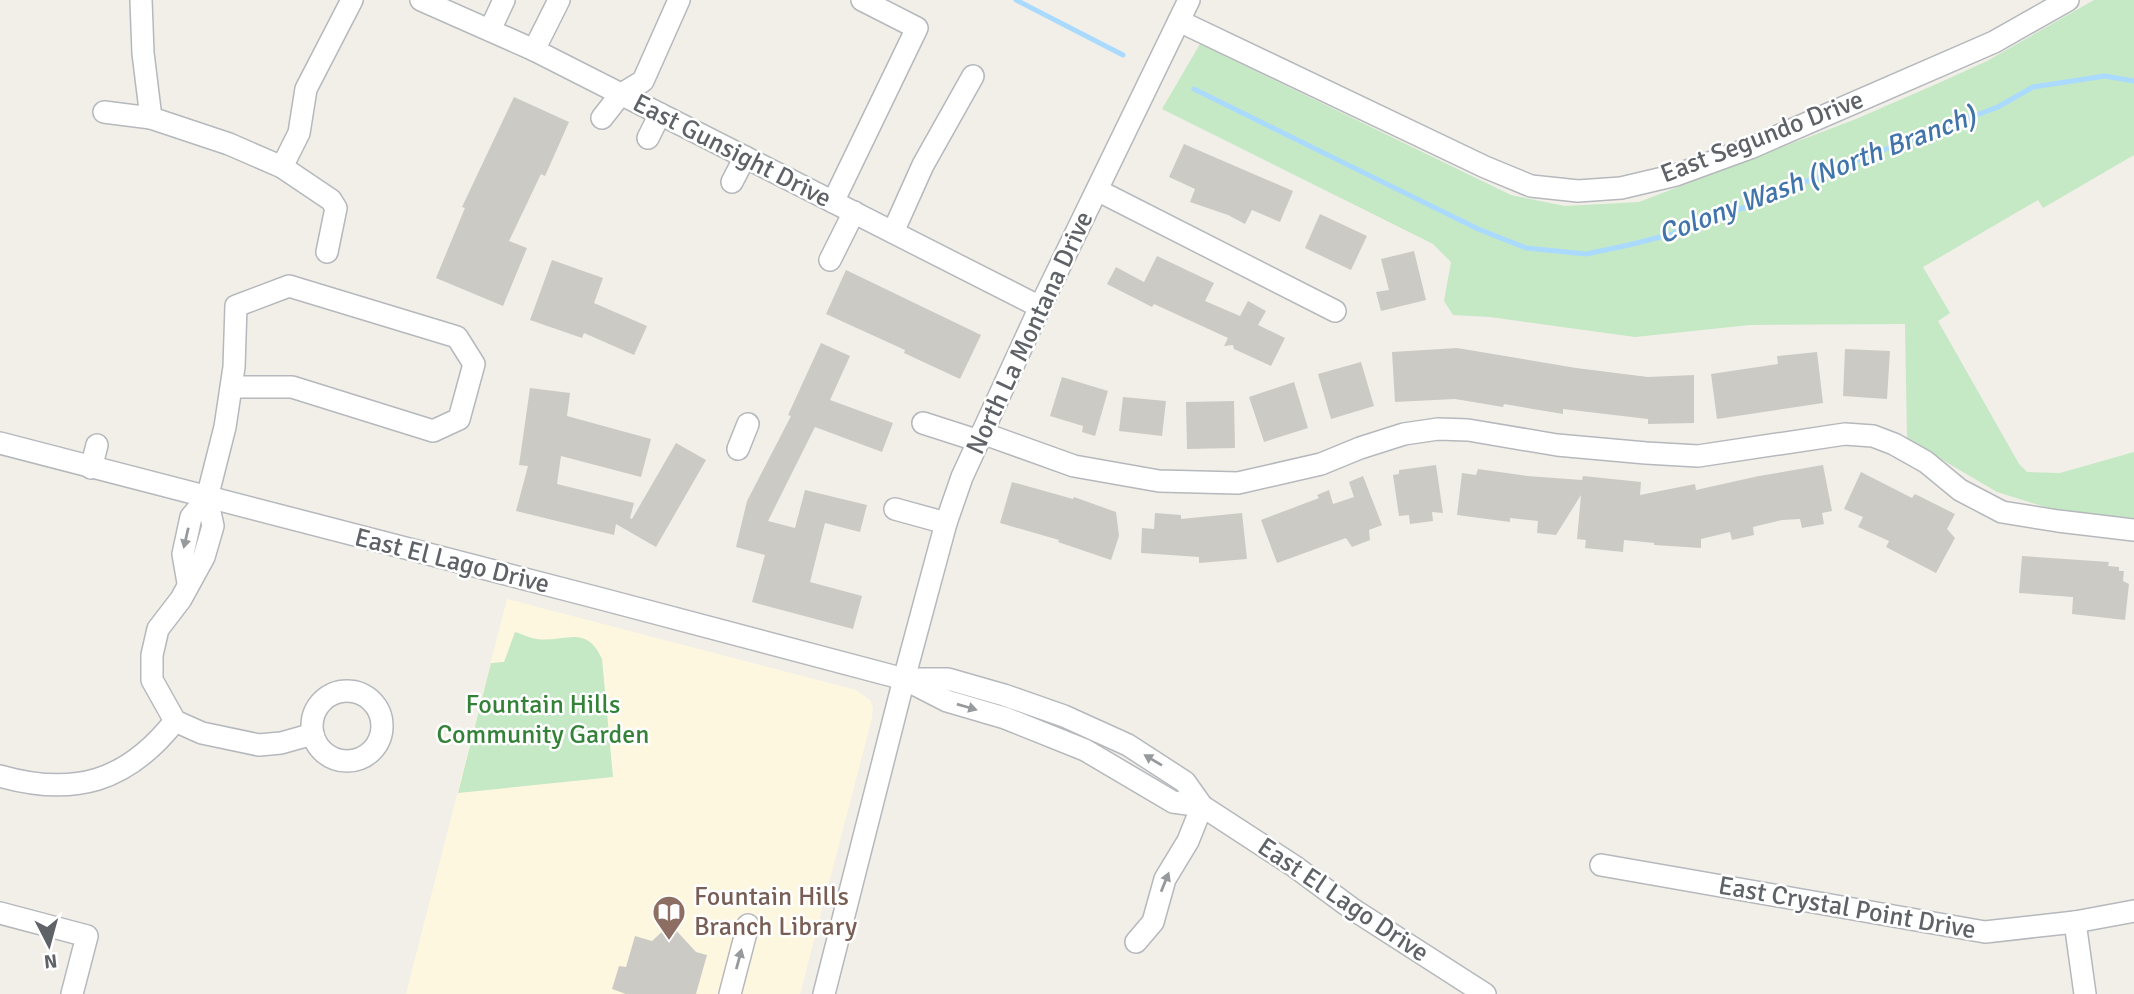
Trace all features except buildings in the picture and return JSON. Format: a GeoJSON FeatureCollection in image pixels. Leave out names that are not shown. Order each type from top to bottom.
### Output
{"type":"FeatureCollection","features":[{"type":"Feature","properties":{"kind":"street"},"geometry":{"type":"LineString","coordinates":[[141,0],[143,53],[151,118]]}},
{"type":"Feature","properties":{"kind":"street"},"geometry":{"type":"LineString","coordinates":[[282,167],[299,133],[306,89],[352,0]]}},
{"type":"Feature","properties":{"kind":"street","name":"East Gunsight Drive"},"geometry":{"type":"LineString","coordinates":[[421,0],[534,50],[1041,307]]}},
{"type":"Feature","properties":{"kind":"street"},"geometry":{"type":"LineString","coordinates":[[489,30],[504,0]]}},
{"type":"Feature","properties":{"kind":"street"},"geometry":{"type":"LineString","coordinates":[[534,50],[559,0]]}},
{"type":"Feature","properties":{"kind":"street"},"geometry":{"type":"LineString","coordinates":[[602,118],[620,95],[643,81],[679,0]]}},
{"type":"Feature","properties":{"kind":"street"},"geometry":{"type":"LineString","coordinates":[[833,202],[917,28],[862,0]]}},
{"type":"Feature","properties":{"kind":"street","name":"North La Montana Drive"},"geometry":{"type":"LineString","coordinates":[[904,679],[962,477],[1189,0]]}},
{"type":"Feature","properties":{"kind":"street","name":"East Segundo Drive"},"geometry":{"type":"LineString","coordinates":[[1179,21],[1485,167],[1531,186],[1578,191],[1621,188],[1676,175],[1750,148],[1994,42],[2068,0]]}},
{"type":"Feature","properties":{"kind":"street"},"geometry":{"type":"LineString","coordinates":[[893,232],[923,165],[973,76]]}},
{"type":"Feature","properties":{"kind":"street"},"geometry":{"type":"LineString","coordinates":[[104,112],[151,118],[229,144],[282,167],[331,200],[336,208],[327,252]]}},
{"type":"Feature","properties":{"kind":"street"},"geometry":{"type":"LineString","coordinates":[[648,138],[660,114]]}},
{"type":"Feature","properties":{"kind":"street"},"geometry":{"type":"LineString","coordinates":[[732,182],[745,157]]}},
{"type":"Feature","properties":{"kind":"street"},"geometry":{"type":"LineString","coordinates":[[1097,190],[1335,311]]}},
{"type":"Feature","properties":{"kind":"street"},"geometry":{"type":"LineString","coordinates":[[830,260],[854,212]]}},
{"type":"Feature","properties":{"kind":"street"},"geometry":{"type":"LineString","coordinates":[[231,387],[292,387],[433,431],[459,419],[474,365],[457,337],[289,286],[236,306],[234,367],[231,387],[225,428],[207,498],[191,517],[183,554],[188,583],[181,599],[158,629],[152,655],[152,680],[175,721],[202,733],[259,745],[281,743],[313,734]]}},
{"type":"Feature","properties":{"kind":"street"},"geometry":{"type":"LineString","coordinates":[[738,449],[748,424]]}},
{"type":"Feature","properties":{"kind":"street"},"geometry":{"type":"LineString","coordinates":[[923,424],[981,437],[1074,466],[1159,481],[1238,483],[1321,464],[1381,441],[1438,429],[1468,430],[1557,445],[1698,456],[1845,434],[1873,436],[1926,462],[1960,490],[2002,512],[2059,522],[2134,530]]}},
{"type":"Feature","properties":{"kind":"street","name":"East El Lago Drive"},"geometry":{"type":"LineString","coordinates":[[0,443],[904,679],[947,701],[1005,718],[1084,750],[1173,802],[1202,806],[1483,994]]}},
{"type":"Feature","properties":{"kind":"street"},"geometry":{"type":"LineString","coordinates":[[91,468],[97,445]]}},
{"type":"Feature","properties":{"kind":"street"},"geometry":{"type":"LineString","coordinates":[[895,509],[947,523]]}},
{"type":"Feature","properties":{"kind":"street"},"geometry":{"type":"LineString","coordinates":[[824,994],[904,679]]}},
{"type":"Feature","properties":{"kind":"street"},"geometry":{"type":"LineString","coordinates":[[0,776],[28,784],[57,787],[110,775],[133,764],[158,743],[175,721]]}},
{"type":"Feature","properties":{"kind":"street"},"geometry":{"type":"LineString","coordinates":[[1136,942],[1153,922],[1165,879],[1188,841],[1202,806]]}},
{"type":"Feature","properties":{"kind":"street","name":"East Crystal Point Drive"},"geometry":{"type":"LineString","coordinates":[[1601,865],[1985,932],[2075,922],[2134,911]]}},
{"type":"Feature","properties":{"kind":"street"},"geometry":{"type":"LineString","coordinates":[[0,913],[87,936],[72,994]]}},
{"type":"Feature","properties":{"kind":"street"},"geometry":{"type":"LineString","coordinates":[[2075,922],[2085,994]]}},
{"type":"Feature","properties":{"kind":"street"},"geometry":{"type":"LineString","coordinates":[[730,994],[748,925]]}},
{"type":"Feature","properties":{"kind":"shaded area"},"geometry":{"type":"Polygon","coordinates":[[[507,599],[856,690],[870,700],[872,718],[800,994],[406,994],[507,599]]]}},
{"type":"Feature","properties":{"kind":"green space"},"geometry":{"type":"Polygon","coordinates":[[[2094,0],[2134,0],[2134,155],[2043,208],[2038,200],[1923,267],[1950,313],[1938,321],[2019,464],[2027,472],[2060,473],[2134,452],[2134,518],[2058,511],[1997,492],[1907,439],[1905,324],[1750,325],[1635,337],[1490,317],[1453,315],[1444,301],[1451,262],[1433,244],[1162,109],[1200,44],[1511,195],[1565,206],[1639,202],[1856,119],[1941,82],[1987,61],[2094,0]]]}},
{"type":"Feature","properties":{"kind":"green space","name":"Fountain Hills Community Garden"},"geometry":{"type":"Polygon","coordinates":[[[515,632],[547,640],[582,638],[596,648],[602,659],[613,777],[458,793],[491,663],[504,662],[515,632]]]}},
{"type":"Feature","properties":{"kind":"waterway","name":"Colony Wash (North Branch)"},"geometry":{"type":"LineString","coordinates":[[1016,0],[1123,55]]}},
{"type":"Feature","properties":{"kind":"waterway","name":"Colony Wash (North Branch)"},"geometry":{"type":"LineString","coordinates":[[1194,89],[1478,229],[1526,248],[1586,254],[1672,234],[1688,223],[1761,203],[1792,185],[1825,176],[1867,156],[1998,107],[2033,87],[2105,76],[2134,81]]}},
{"type":"Feature","properties":{"kind":"place","name":"Fountain Hills Branch Library"},"geometry":{"type":"Point","coordinates":[669,942]}}]}
